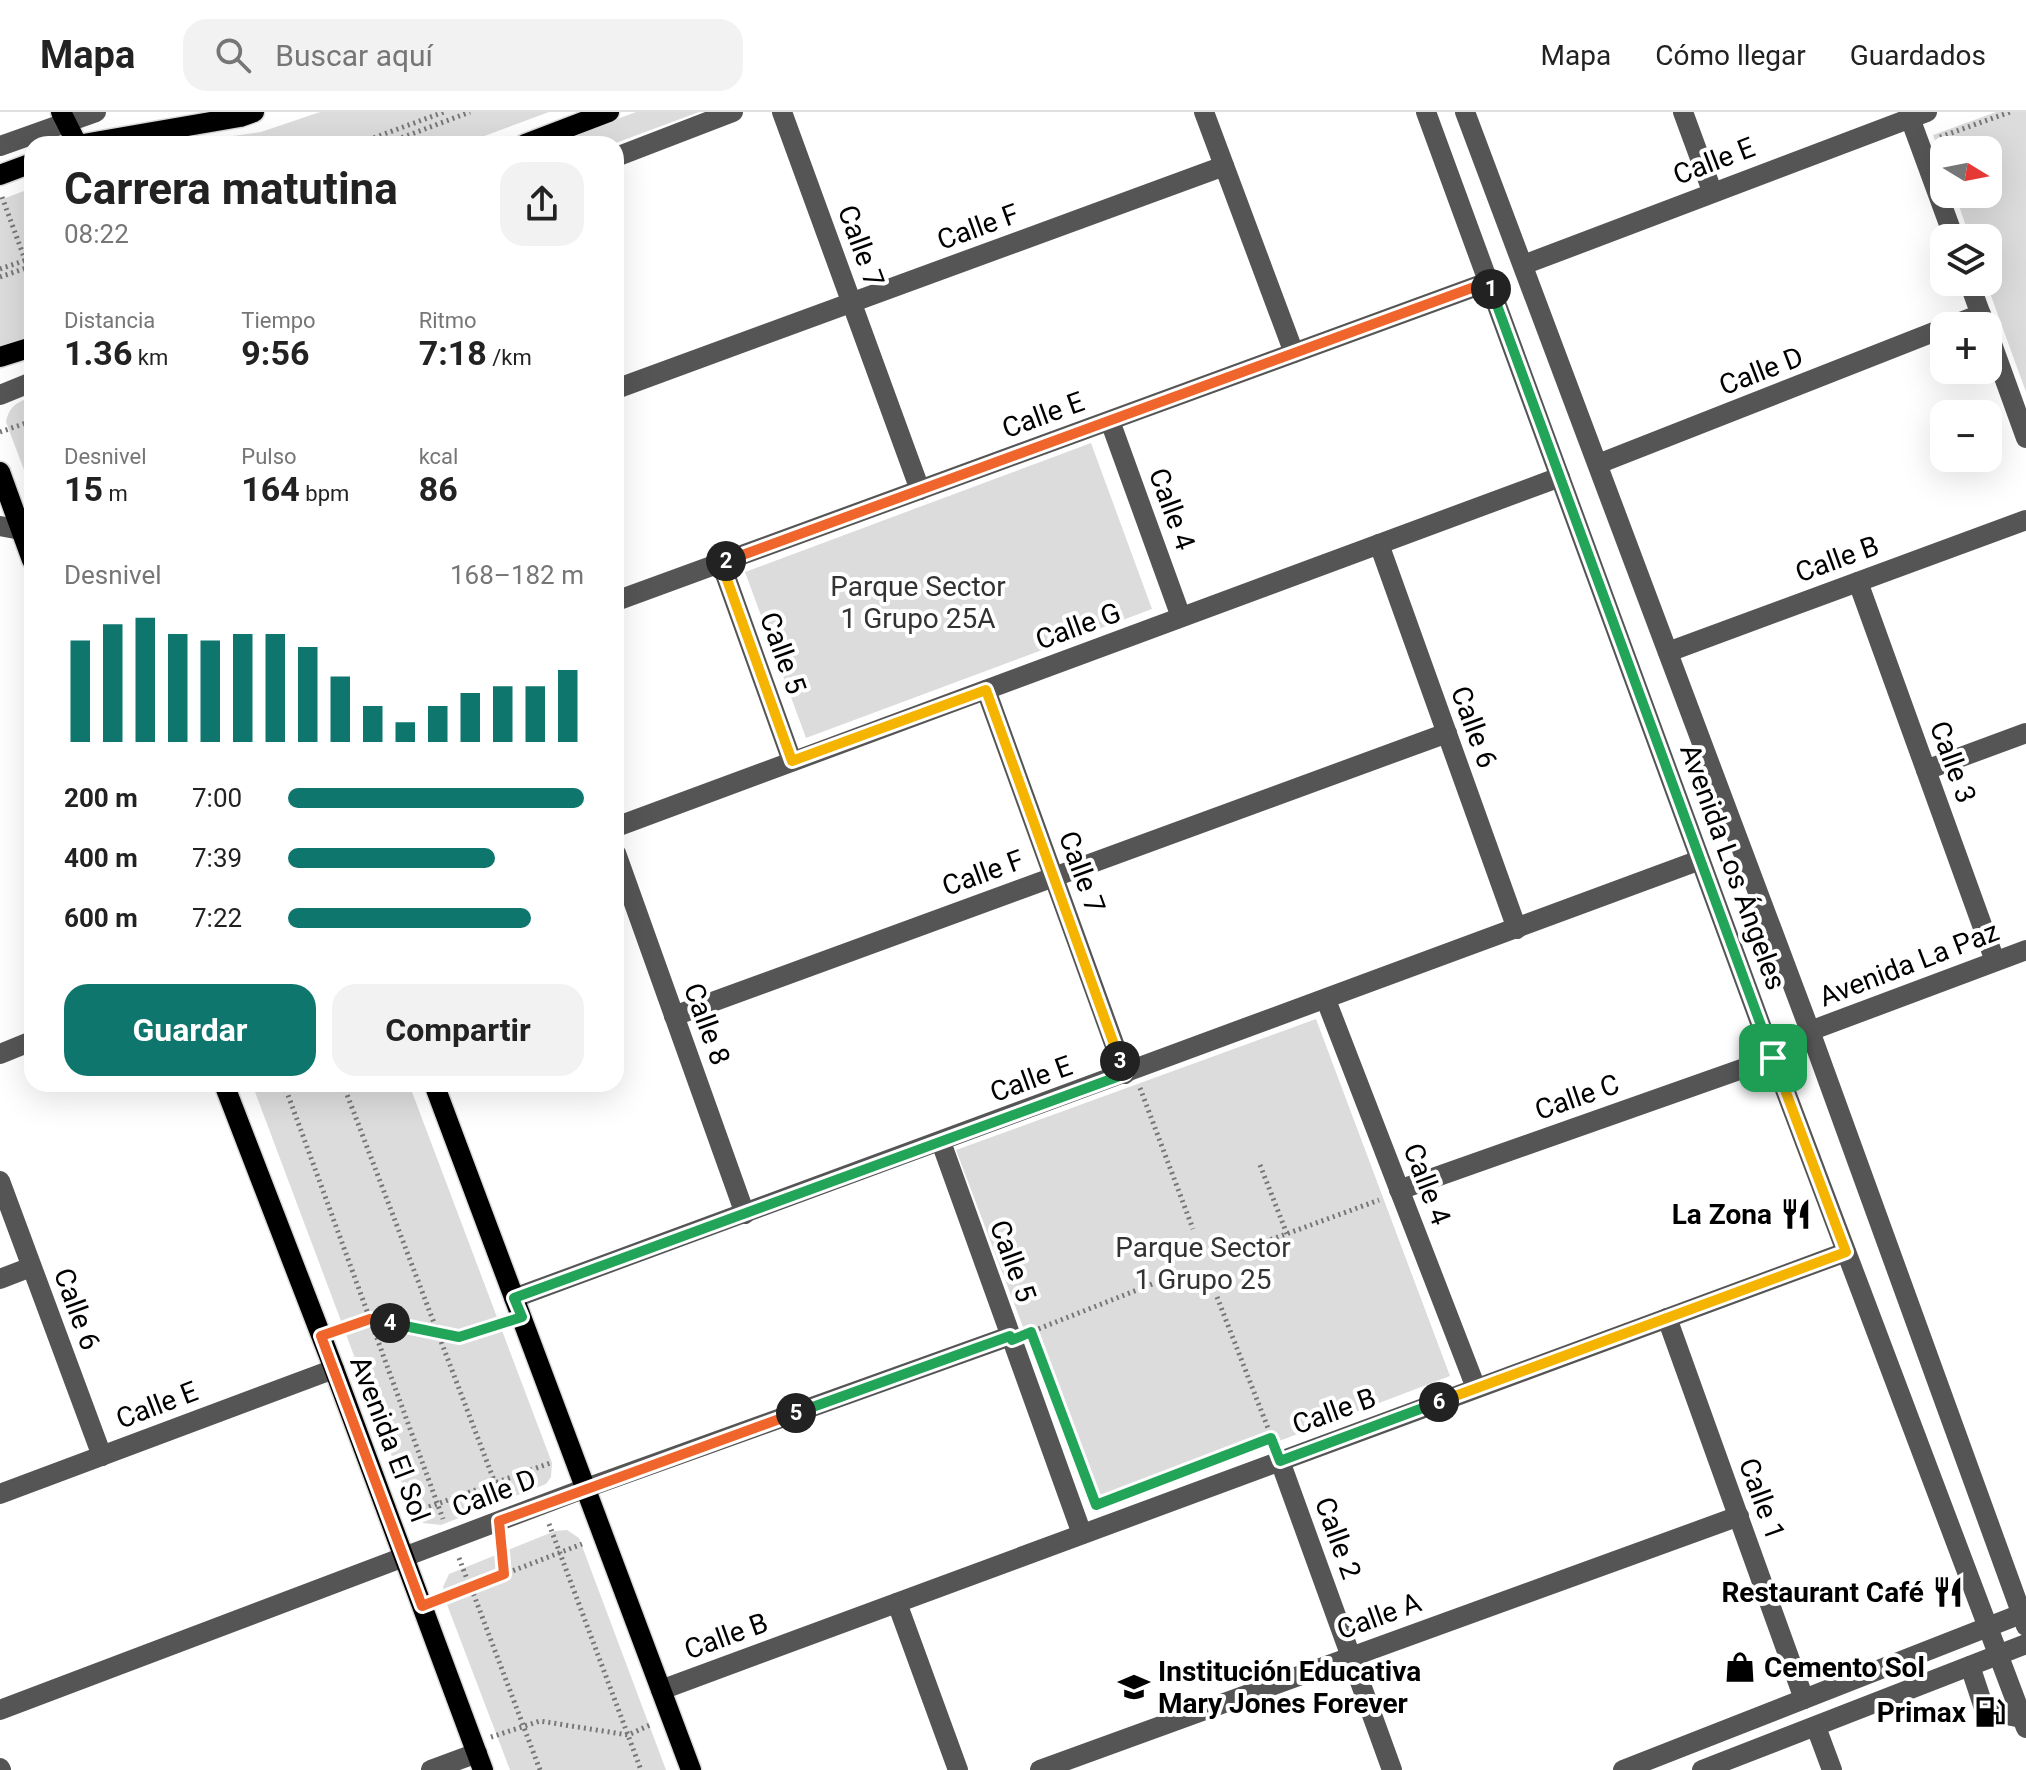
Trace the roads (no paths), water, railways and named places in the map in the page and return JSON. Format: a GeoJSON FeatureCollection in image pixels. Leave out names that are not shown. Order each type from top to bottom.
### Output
{"type":"FeatureCollection","features":[{"type":"Feature","properties":{"kind":"main road"},"geometry":{"type":"LineString","coordinates":[[127,136],[254,112]]}},
{"type":"Feature","properties":{"kind":"main road"},"geometry":{"type":"LineString","coordinates":[[546,136],[609,112]]}},
{"type":"Feature","properties":{"kind":"main road"},"geometry":{"type":"LineString","coordinates":[[63,117],[75,136]]}},
{"type":"Feature","properties":{"kind":"main road"},"geometry":{"type":"LineString","coordinates":[[0,175],[24,166]]}},
{"type":"Feature","properties":{"kind":"main road"},"geometry":{"type":"LineString","coordinates":[[0,357],[24,350]]}},
{"type":"Feature","properties":{"kind":"main road"},"geometry":{"type":"LineString","coordinates":[[0,472],[24,538]]}},
{"type":"Feature","properties":{"kind":"main road","name":"Avenida El Sol"},"geometry":{"type":"LineString","coordinates":[[227,1092],[478,1755]]}},
{"type":"Feature","properties":{"kind":"main road"},"geometry":{"type":"LineString","coordinates":[[437,1092],[691,1770]]}},
{"type":"Feature","properties":{"kind":"street"},"geometry":{"type":"LineString","coordinates":[[0,146],[63,117],[96,112]]}},
{"type":"Feature","properties":{"kind":"street"},"geometry":{"type":"LineString","coordinates":[[624,154],[733,112]]}},
{"type":"Feature","properties":{"kind":"street","name":"Calle 7"},"geometry":{"type":"LineString","coordinates":[[782,112],[920,490]]}},
{"type":"Feature","properties":{"kind":"street"},"geometry":{"type":"LineString","coordinates":[[1204,112],[1294,353]]}},
{"type":"Feature","properties":{"kind":"street","name":"Avenida Los Ángeles"},"geometry":{"type":"LineString","coordinates":[[1426,112],[1773,1058],[2025,1721]]}},
{"type":"Feature","properties":{"kind":"street","name":"Avenida Los Ángeles"},"geometry":{"type":"LineString","coordinates":[[1465,112],[1810,1031],[2024,1617]]}},
{"type":"Feature","properties":{"kind":"street"},"geometry":{"type":"LineString","coordinates":[[1683,112],[1712,191]]}},
{"type":"Feature","properties":{"kind":"street"},"geometry":{"type":"LineString","coordinates":[[1919,115],[1950,224]]}},
{"type":"Feature","properties":{"kind":"street","name":"Calle E"},"geometry":{"type":"LineString","coordinates":[[1523,265],[1919,115]]}},
{"type":"Feature","properties":{"kind":"street","name":"Calle F"},"geometry":{"type":"LineString","coordinates":[[624,386],[1224,166]]}},
{"type":"Feature","properties":{"kind":"street","name":"Calle E"},"geometry":{"type":"LineString","coordinates":[[624,598],[1488,282]]}},
{"type":"Feature","properties":{"kind":"street","name":"Calle D"},"geometry":{"type":"LineString","coordinates":[[1598,464],[1930,334]]}},
{"type":"Feature","properties":{"kind":"street"},"geometry":{"type":"LineString","coordinates":[[2002,371],[2026,438]]}},
{"type":"Feature","properties":{"kind":"street"},"geometry":{"type":"LineString","coordinates":[[0,395],[24,385]]}},
{"type":"Feature","properties":{"kind":"street","name":"Calle 4"},"geometry":{"type":"LineString","coordinates":[[1110,421],[1181,617]]}},
{"type":"Feature","properties":{"kind":"street","name":"Calle G"},"geometry":{"type":"LineString","coordinates":[[624,824],[1560,477]]}},
{"type":"Feature","properties":{"kind":"street","name":"Calle B"},"geometry":{"type":"LineString","coordinates":[[1668,652],[2026,520]]}},
{"type":"Feature","properties":{"kind":"street"},"geometry":{"type":"LineString","coordinates":[[0,526],[21,530]]}},
{"type":"Feature","properties":{"kind":"street","name":"Calle 6"},"geometry":{"type":"LineString","coordinates":[[1379,544],[1517,929]]}},
{"type":"Feature","properties":{"kind":"street","name":"Calle 5"},"geometry":{"type":"LineString","coordinates":[[721,563],[792,761]]}},
{"type":"Feature","properties":{"kind":"street","name":"Calle 3"},"geometry":{"type":"LineString","coordinates":[[1858,582],[1995,961]]}},
{"type":"Feature","properties":{"kind":"street","name":"Calle 7"},"geometry":{"type":"LineString","coordinates":[[986,690],[1131,1081]]}},
{"type":"Feature","properties":{"kind":"street","name":"Calle F"},"geometry":{"type":"LineString","coordinates":[[674,1016],[1447,733]]}},
{"type":"Feature","properties":{"kind":"street"},"geometry":{"type":"LineString","coordinates":[[1926,770],[2026,733]]}},
{"type":"Feature","properties":{"kind":"street","name":"Calle E"},"geometry":{"type":"LineString","coordinates":[[518,1307],[745,1214],[941,1142],[1131,1081],[1326,1000],[1700,860]]}},
{"type":"Feature","properties":{"kind":"street","name":"Calle 8"},"geometry":{"type":"LineString","coordinates":[[624,875],[745,1214]]}},
{"type":"Feature","properties":{"kind":"street","name":"Avenida La Paz"},"geometry":{"type":"LineString","coordinates":[[1773,1058],[1810,1031],[2026,950]]}},
{"type":"Feature","properties":{"kind":"street","name":"Calle 4"},"geometry":{"type":"LineString","coordinates":[[1326,1000],[1476,1388]]}},
{"type":"Feature","properties":{"kind":"street"},"geometry":{"type":"LineString","coordinates":[[0,1054],[24,1044]]}},
{"type":"Feature","properties":{"kind":"street","name":"Calle C"},"geometry":{"type":"LineString","coordinates":[[1400,1191],[1773,1058]]}},
{"type":"Feature","properties":{"kind":"street","name":"Calle 5"},"geometry":{"type":"LineString","coordinates":[[941,1142],[1082,1534]]}},
{"type":"Feature","properties":{"kind":"street","name":"Calle 6"},"geometry":{"type":"LineString","coordinates":[[0,1181],[102,1456]]}},
{"type":"Feature","properties":{"kind":"street","name":"Calle B"},"geometry":{"type":"LineString","coordinates":[[661,1690],[1846,1252]]}},
{"type":"Feature","properties":{"kind":"street"},"geometry":{"type":"LineString","coordinates":[[0,1279],[31,1267]]}},
{"type":"Feature","properties":{"kind":"street","name":"Calle 1"},"geometry":{"type":"LineString","coordinates":[[1667,1318],[1804,1699]]}},
{"type":"Feature","properties":{"kind":"street","name":"Calle D"},"geometry":{"type":"LineString","coordinates":[[0,1710],[586,1488],[1011,1338]]}},
{"type":"Feature","properties":{"kind":"street","name":"Calle E"},"geometry":{"type":"LineString","coordinates":[[0,1494],[334,1369]]}},
{"type":"Feature","properties":{"kind":"street","name":"Calle 2"},"geometry":{"type":"LineString","coordinates":[[1280,1461],[1392,1770]]}},
{"type":"Feature","properties":{"kind":"street","name":"Calle A"},"geometry":{"type":"LineString","coordinates":[[1040,1770],[1739,1516]]}},
{"type":"Feature","properties":{"kind":"street"},"geometry":{"type":"LineString","coordinates":[[897,1603],[958,1770]]}},
{"type":"Feature","properties":{"kind":"street"},"geometry":{"type":"LineString","coordinates":[[1623,1770],[1988,1627],[2024,1617]]}},
{"type":"Feature","properties":{"kind":"street"},"geometry":{"type":"LineString","coordinates":[[1702,1770],[2026,1644]]}},
{"type":"Feature","properties":{"kind":"street"},"geometry":{"type":"LineString","coordinates":[[1970,1666],[1985,1711],[2025,1721]]}},
{"type":"Feature","properties":{"kind":"street"},"geometry":{"type":"LineString","coordinates":[[1816,1727],[1832,1770]]}},
{"type":"Feature","properties":{"kind":"street"},"geometry":{"type":"LineString","coordinates":[[431,1770],[478,1755]]}},
{"type":"Feature","properties":{"kind":"place","name":"La Zona"},"geometry":{"type":"Point","coordinates":[1796,1214]}},
{"type":"Feature","properties":{"kind":"place","name":"Restaurant Café"},"geometry":{"type":"Point","coordinates":[1948,1592]}},
{"type":"Feature","properties":{"kind":"place","name":"Cemento Sol"},"geometry":{"type":"Point","coordinates":[1740,1667]}},
{"type":"Feature","properties":{"kind":"place","name":"Institución Educativa Mary Jones Forever"},"geometry":{"type":"Point","coordinates":[1134,1687]}},
{"type":"Feature","properties":{"kind":"place","name":"Primax"},"geometry":{"type":"Point","coordinates":[1990,1712]}},
{"type":"Feature","properties":{"kind":"park label","name":"Parque Sector 1 Grupo 25A"},"geometry":{"type":"Point","coordinates":[918,602]}},
{"type":"Feature","properties":{"kind":"park label","name":"Parque Sector 1 Grupo 25"},"geometry":{"type":"Point","coordinates":[1203,1263]}}]}
